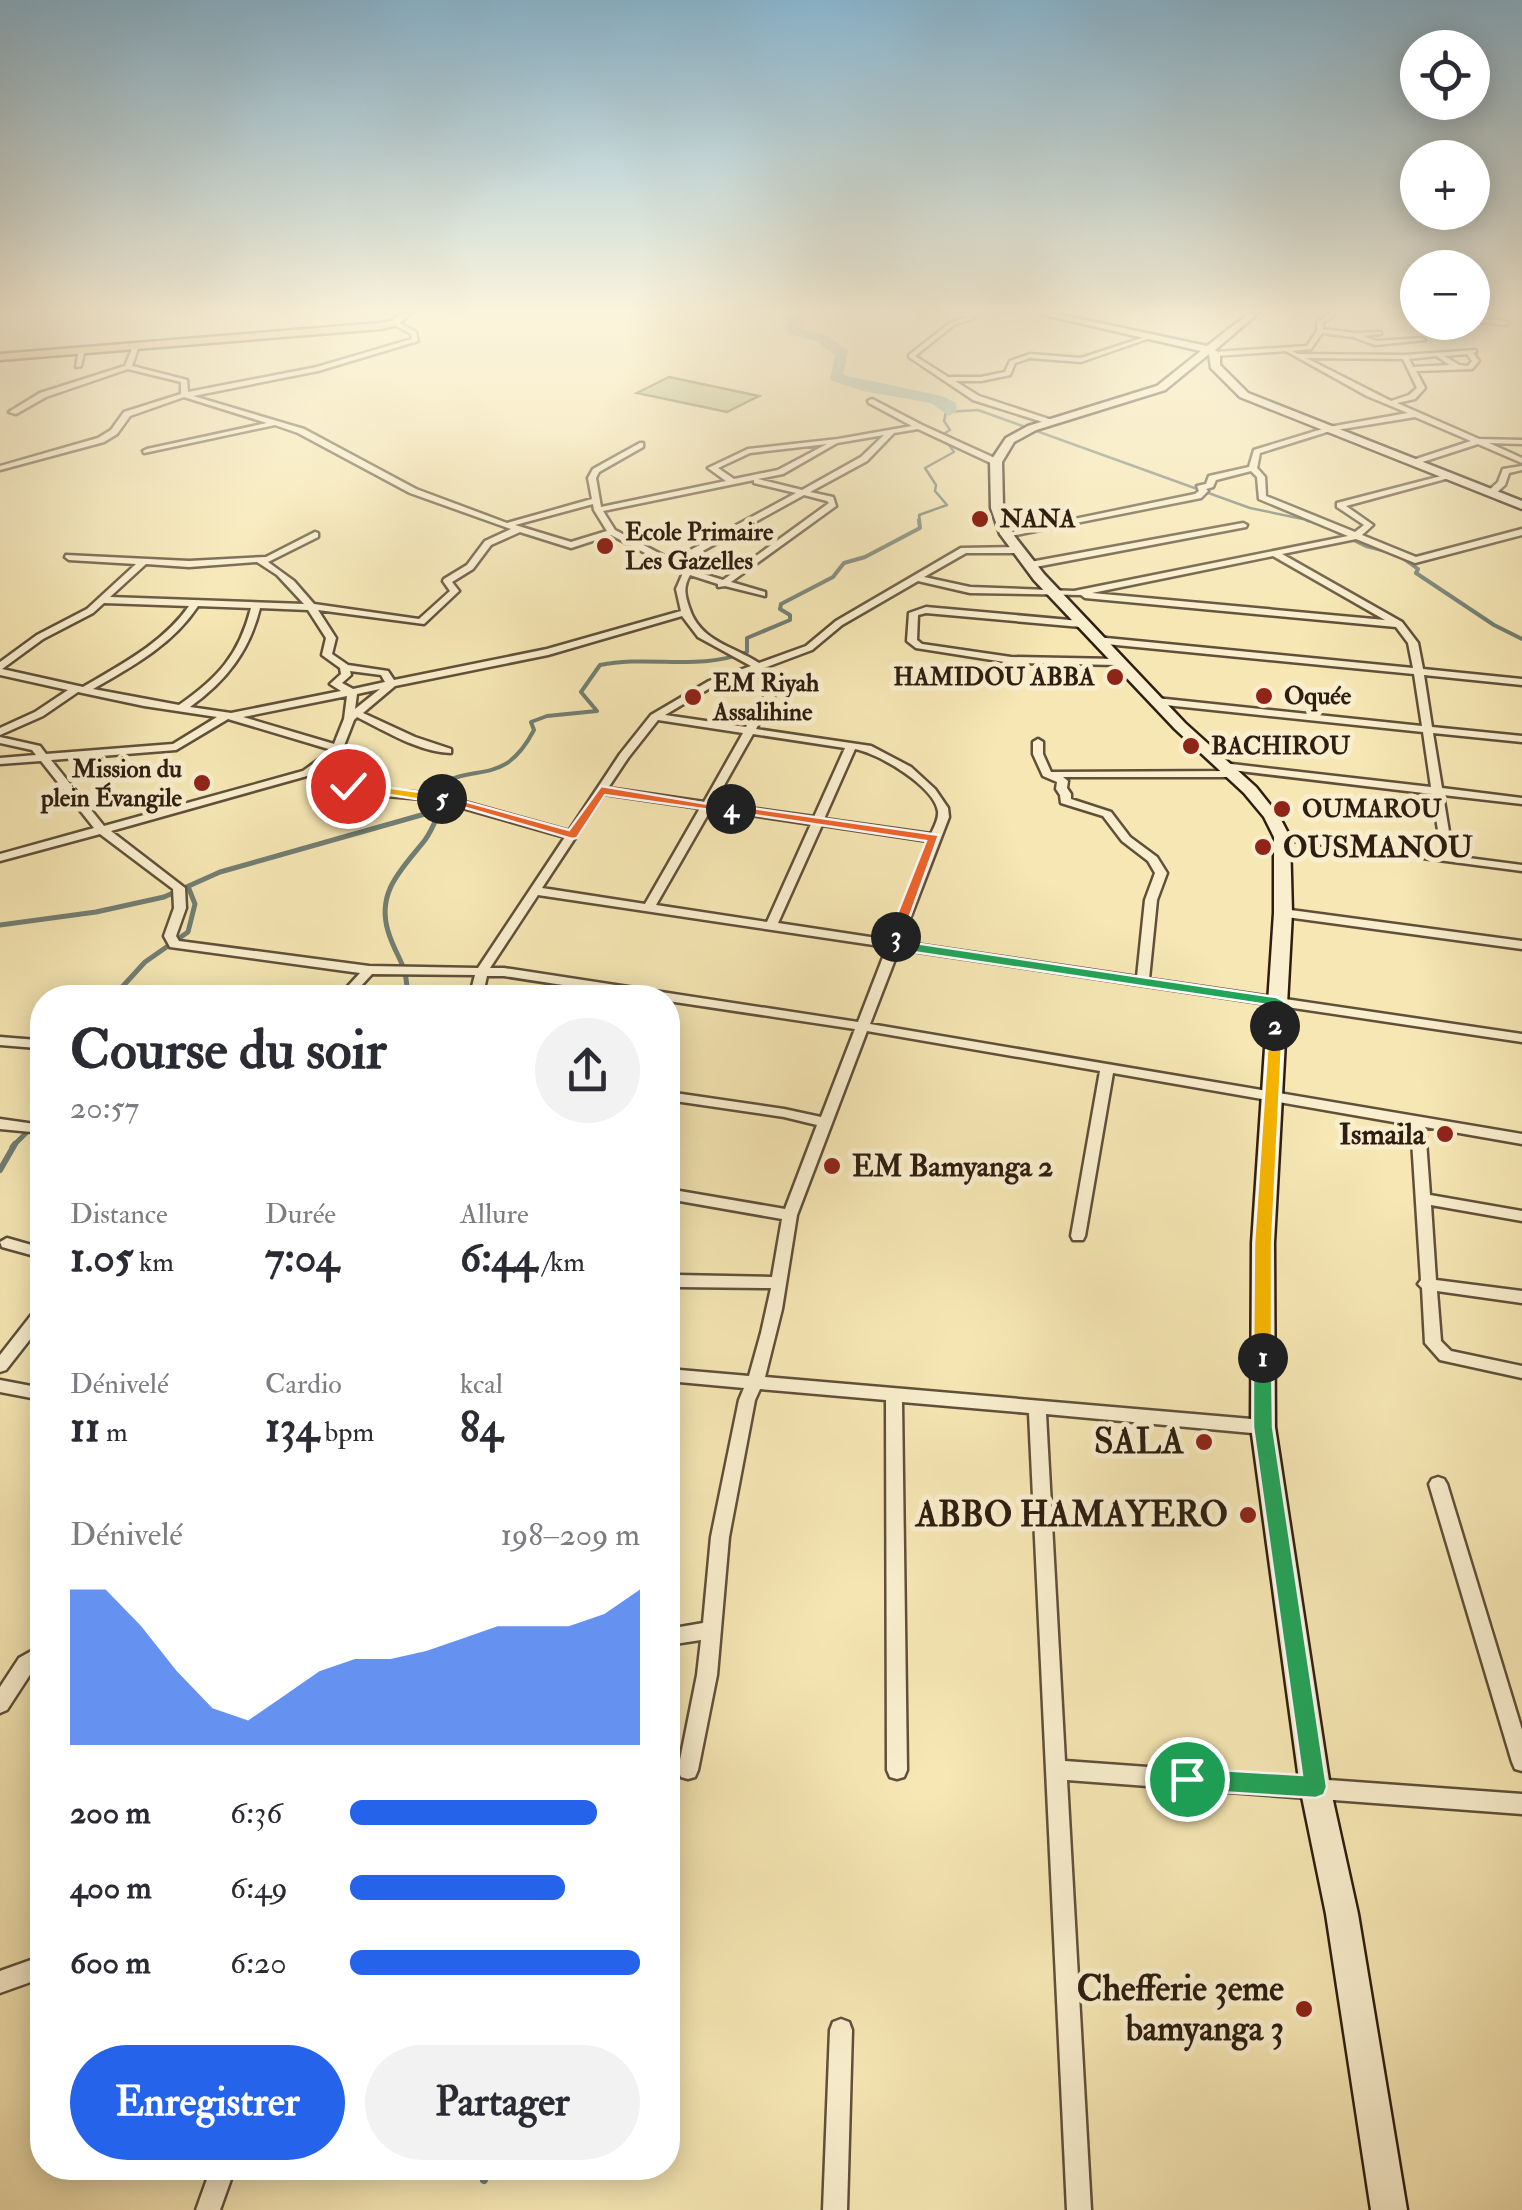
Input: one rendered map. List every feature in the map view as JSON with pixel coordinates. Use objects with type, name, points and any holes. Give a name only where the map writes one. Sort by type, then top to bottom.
[{"type":"street","points":[[0,468],[101,440],[114,432],[124,417]]},
{"type":"street","points":[[260,417],[332,445],[412,491],[506,525],[571,545],[612,532]]},
{"type":"street","points":[[902,417],[996,462]]},
{"type":"street","points":[[1033,417],[1048,422]]},
{"type":"street","points":[[1064,417],[1010,440],[996,462],[997,508],[1018,550],[1064,594],[1088,632],[1271,816],[1282,838],[1283,913],[1263,1244],[1263,1427],[1316,1787],[1342,1914],[1389,2210]]},
{"type":"street","points":[[1299,417],[1522,505]]},
{"type":"street","points":[[1252,468],[1257,452],[1329,429],[1399,417]]},
{"type":"street","points":[[1424,417],[1480,441],[1522,465]]},
{"type":"street","points":[[147,450],[164,450],[188,439],[236,434],[277,422]]},
{"type":"street","points":[[735,483],[713,467],[748,451],[891,434],[919,427]]},
{"type":"street","points":[[672,564],[864,460],[891,434]]},
{"type":"street","points":[[506,525],[597,505],[751,480],[798,466],[838,441]]},
{"type":"street","points":[[1413,463],[1480,441],[1522,442]]},
{"type":"street","points":[[640,445],[596,471],[592,478],[597,505],[612,532],[688,572],[721,585],[762,594]]},
{"type":"street","points":[[1491,493],[1502,484],[1506,471],[1522,465]]},
{"type":"street","points":[[1252,468],[1261,476],[1262,497],[1270,502],[1351,538],[1415,560],[1522,532]]},
{"type":"street","points":[[1018,550],[1198,496],[1204,492],[1200,488],[1210,484],[1212,478],[1252,468]]},
{"type":"street","points":[[1064,594],[1351,538],[1369,525],[1340,505],[1446,476]]},
{"type":"street","points":[[721,585],[833,504],[830,499],[751,480]]},
{"type":"street","points":[[478,985],[482,971],[601,790],[655,717],[744,660],[809,648],[839,622],[968,548],[1018,550],[1243,525]]},
{"type":"street","points":[[104,600],[313,607],[421,622],[455,591],[447,581],[470,567],[488,543],[519,529]]},
{"type":"street","points":[[69,556],[142,562],[257,560],[268,559],[316,534]]},
{"type":"street","points":[[1276,555],[1399,624],[1413,643],[1448,859]]},
{"type":"street","points":[[257,560],[282,574],[313,607],[331,638],[327,655],[345,667],[385,673],[390,685]]},
{"type":"street","points":[[0,670],[40,637],[104,600],[142,562]]},
{"type":"street","points":[[650,906],[770,693],[770,682],[744,660],[697,632],[684,613],[679,583],[688,572]]},
{"type":"street","points":[[918,578],[970,590],[1064,594],[1399,624]]},
{"type":"street","points":[[965,614],[970,590]]},
{"type":"street","points":[[0,736],[150,651],[187,619],[196,602]]},
{"type":"street","points":[[180,709],[214,686],[244,650],[256,604]]},
{"type":"street","points":[[1118,662],[981,657],[920,646],[912,641],[914,613],[926,610],[965,614],[1420,673],[1522,682]]},
{"type":"street","points":[[0,761],[176,747],[228,716],[592,642],[684,613]]},
{"type":"street","points":[[345,667],[346,674],[335,684],[352,692]]},
{"type":"street","points":[[0,670],[79,690],[228,716],[335,748]]},
{"type":"street","points":[[0,858],[306,774],[336,754],[335,748],[353,716],[390,685]]},
{"type":"street","points":[[352,692],[353,716]]},
{"type":"street","points":[[1156,701],[1522,739]]},
{"type":"street","points":[[353,716],[448,751]]},
{"type":"street","points":[[655,717],[852,745],[883,753],[930,791],[943,808],[944,817],[860,1026],[790,1216],[779,1282],[755,1383],[747,1400],[720,1536],[707,1674],[688,1770]]},
{"type":"street","points":[[0,736],[36,748],[100,828],[180,891],[172,942],[368,970],[482,971],[578,985]]},
{"type":"street","points":[[1038,742],[1038,754],[1047,774],[1063,781],[1065,801],[1106,814],[1126,839],[1153,859],[1161,873],[1152,900],[1143,980]]},
{"type":"street","points":[[772,925],[852,745]]},
{"type":"street","points":[[1047,774],[1228,770],[1522,801]]},
{"type":"street","points":[[306,774],[374,792],[441,798],[572,836]]},
{"type":"street","points":[[601,790],[934,838]]},
{"type":"street","points":[[1282,838],[1522,868]]},
{"type":"street","points":[[537,891],[1522,1038]]},
{"type":"street","points":[[1283,913],[1522,945]]},
{"type":"street","points":[[354,985],[368,970]]},
{"type":"street","points":[[680,1000],[860,1026],[1522,1140]]},
{"type":"street","points":[[0,1041],[30,1043]]},
{"type":"street","points":[[1078,1236],[1107,1068]]},
{"type":"street","points":[[680,1098],[784,1112],[826,1123]]},
{"type":"street","points":[[1418,1123],[1433,1343],[1446,1356],[1522,1372]]},
{"type":"street","points":[[680,1196],[790,1216]]},
{"type":"street","points":[[1426,1199],[1522,1216]]},
{"type":"street","points":[[6,1244],[30,1251]]},
{"type":"street","points":[[680,1280],[779,1282]]},
{"type":"street","points":[[1426,1284],[1522,1297]]},
{"type":"street","points":[[0,1366],[30,1328]]},
{"type":"street","points":[[680,1376],[1263,1427]]},
{"type":"street","points":[[0,1386],[30,1392]]},
{"type":"street","points":[[894,1396],[897,1770]]},
{"type":"street","points":[[1037,1407],[1079,2210]]},
{"type":"street","points":[[1438,1484],[1522,1762]]},
{"type":"street","points":[[680,1635],[709,1630]]},
{"type":"street","points":[[0,1704],[30,1661]]},
{"type":"street","points":[[1058,1770],[1522,1804]]},
{"type":"street","points":[[0,1982],[30,1971]]},
{"type":"street","points":[[835,2210],[841,2030]]},
{"type":"street","points":[[208,2210],[219,2180]]},
{"type":"waterway","points":[[920,522],[919,515],[947,505],[935,491],[936,485],[925,468],[954,452],[942,435],[950,430],[945,417]]},
{"type":"waterway","points":[[998,417],[1250,508],[1317,522],[1307,520]]},
{"type":"waterway","points":[[439,793],[436,786],[451,779],[489,770],[512,759],[534,730],[531,722],[547,716],[597,711],[581,692],[600,665],[711,661],[747,652],[747,638],[790,620],[790,615],[780,609],[781,604],[833,577],[844,563],[865,557],[920,528],[919,520]]},
{"type":"waterway","points":[[1327,527],[1366,546],[1390,552]]},
{"type":"waterway","points":[[1400,556],[1418,569],[1416,573],[1522,639]]},
{"type":"waterway","points":[[407,985],[388,931],[386,904],[394,881],[435,822],[443,804],[438,791]]},
{"type":"waterway","points":[[0,925],[96,912],[164,897],[220,872],[439,810]]},
{"type":"waterway","points":[[124,985],[145,962],[188,932],[195,904],[189,889]]},
{"type":"waterway","points":[[15,1144],[30,1129]]},
{"type":"waterway","points":[[0,1170],[15,1144]]},
{"type":"waterway","points":[[12,1147],[15,1144]]},
{"type":"place","name":"NANA","points":[[980,519]]},
{"type":"place","name":"Ecole Primaire Les Gazelles","points":[[605,546]]},
{"type":"place","name":"HAMIDOU ABBA","points":[[1115,677]]},
{"type":"place","name":"Oquée","points":[[1264,696]]},
{"type":"place","name":"EM Riyah Assalihine","points":[[693,697]]},
{"type":"place","name":"BACHIROU","points":[[1191,746]]},
{"type":"place","name":"Mission du plein Évangile","points":[[202,783]]},
{"type":"place","name":"OUMAROU","points":[[1282,809]]},
{"type":"place","name":"OUSMANOU","points":[[1263,847]]},
{"type":"place","name":"Ismaila","points":[[1445,1134]]},
{"type":"place","name":"EM Bamyanga 2","points":[[832,1166]]},
{"type":"place","name":"SALA","points":[[1204,1442]]},
{"type":"place","name":"ABBO HAMAYERO","points":[[1248,1515]]},
{"type":"place","name":"Chefferie 3eme bamyanga 3","points":[[1304,2009]]},
{"type":"route","points":[[348,786],[436,797],[572,836],[601,790],[934,838],[893,944],[1276,1001],[1263,1244],[1263,1427],[1316,1787],[1187,1779]]}]
